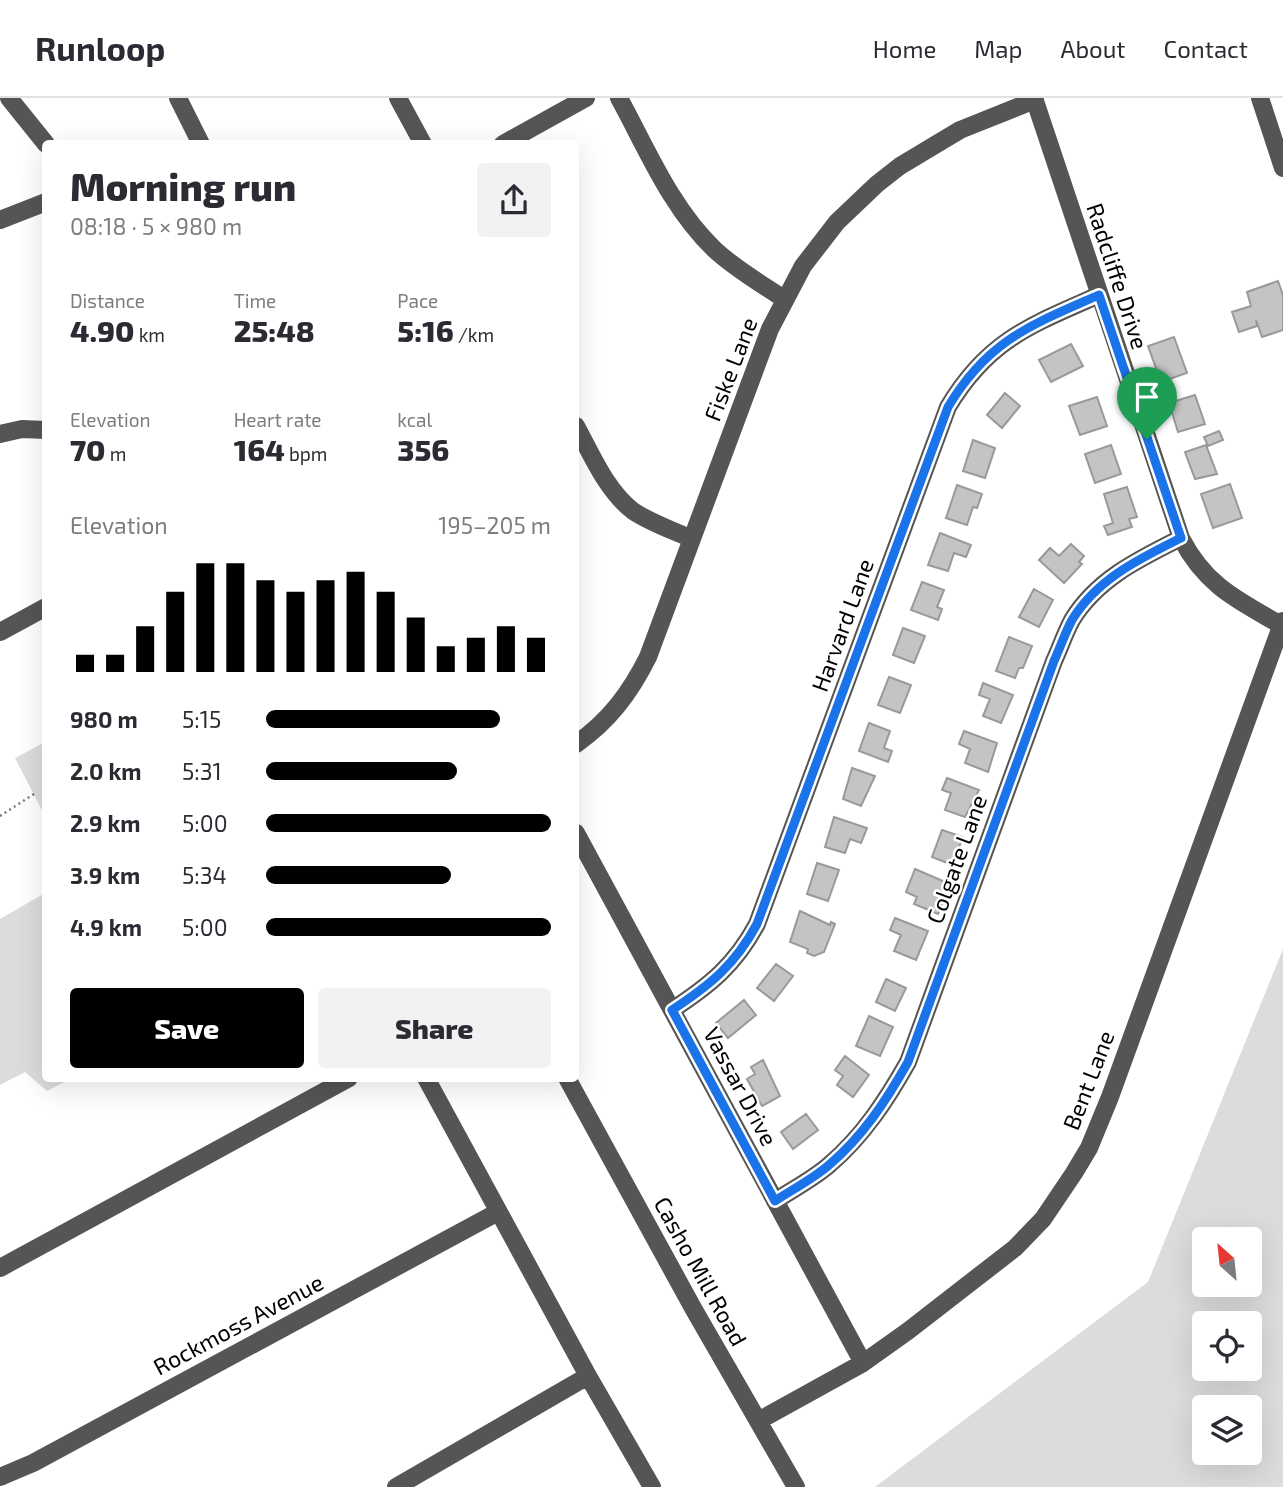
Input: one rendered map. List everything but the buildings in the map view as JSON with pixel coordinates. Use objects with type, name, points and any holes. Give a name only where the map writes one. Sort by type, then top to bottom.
[{"type":"street","points":[[9,98],[43,140]]},
{"type":"street","points":[[177,98],[199,140]]},
{"type":"street","points":[[398,98],[421,140]]},
{"type":"street","points":[[510,140],[586,98]]},
{"type":"street","points":[[619,98],[676,202],[700,235],[732,263],[784,299]]},
{"type":"street","points":[[1260,98],[1283,168]]},
{"type":"street","name":"Fiske Lane","points":[[579,742],[611,715],[636,680],[648,657],[770,329],[784,299],[820,244],[837,222],[877,184],[920,152],[960,130],[1035,99]]},
{"type":"street","name":"Radcliffe Drive","points":[[1035,99],[1181,538],[1191,557],[1216,586],[1282,623]]},
{"type":"street","points":[[0,220],[42,204]]},
{"type":"street","name":"Harvard Lane","points":[[672,1010],[718,978],[744,947],[757,924],[948,407],[972,372],[1005,341],[1027,326],[1099,295]]},
{"type":"street","points":[[0,434],[22,429],[42,430]]},
{"type":"street","points":[[579,431],[610,487],[621,500],[646,519],[692,539]]},
{"type":"street","name":"Colgate Lane","points":[[775,1201],[828,1166],[862,1133],[884,1105],[908,1062],[1054,661],[1072,620],[1101,584],[1134,562],[1181,538]]},
{"type":"street","points":[[0,632],[42,609]]},
{"type":"street","name":"Bent Lane","points":[[758,1421],[863,1363],[1015,1248],[1043,1219],[1074,1174],[1110,1097],[1282,623]]},
{"type":"street","name":"Vassar Drive","points":[[579,838],[863,1363]]},
{"type":"street","points":[[0,1268],[342,1082]]},
{"type":"street","points":[[428,1082],[588,1376],[652,1487]]},
{"type":"street","name":"Casho Mill Road","points":[[569,1082],[796,1487]]},
{"type":"street","name":"Rockmoss Avenue","points":[[0,1477],[33,1463],[498,1212]]},
{"type":"street","points":[[396,1487],[588,1376]]},
{"type":"path","points":[[0,816],[34,794]]},
{"type":"shaded area","points":[[42,744],[42,810],[15,758]]},
{"type":"shaded area","points":[[42,895],[42,1082],[64,1082],[47,1091],[25,1072],[0,1085],[0,919]]},
{"type":"shaded area","points":[[1283,949],[1283,1487],[875,1487],[1148,1282]]},
{"type":"route","points":[[1099,295],[1147,439],[1181,538],[1134,562],[1101,584],[1072,620],[1054,661],[908,1062],[884,1105],[862,1133],[828,1166],[775,1201],[672,1010],[718,978],[747,943],[757,924],[948,407],[972,372],[1005,341],[1027,326],[1099,295]]}]
